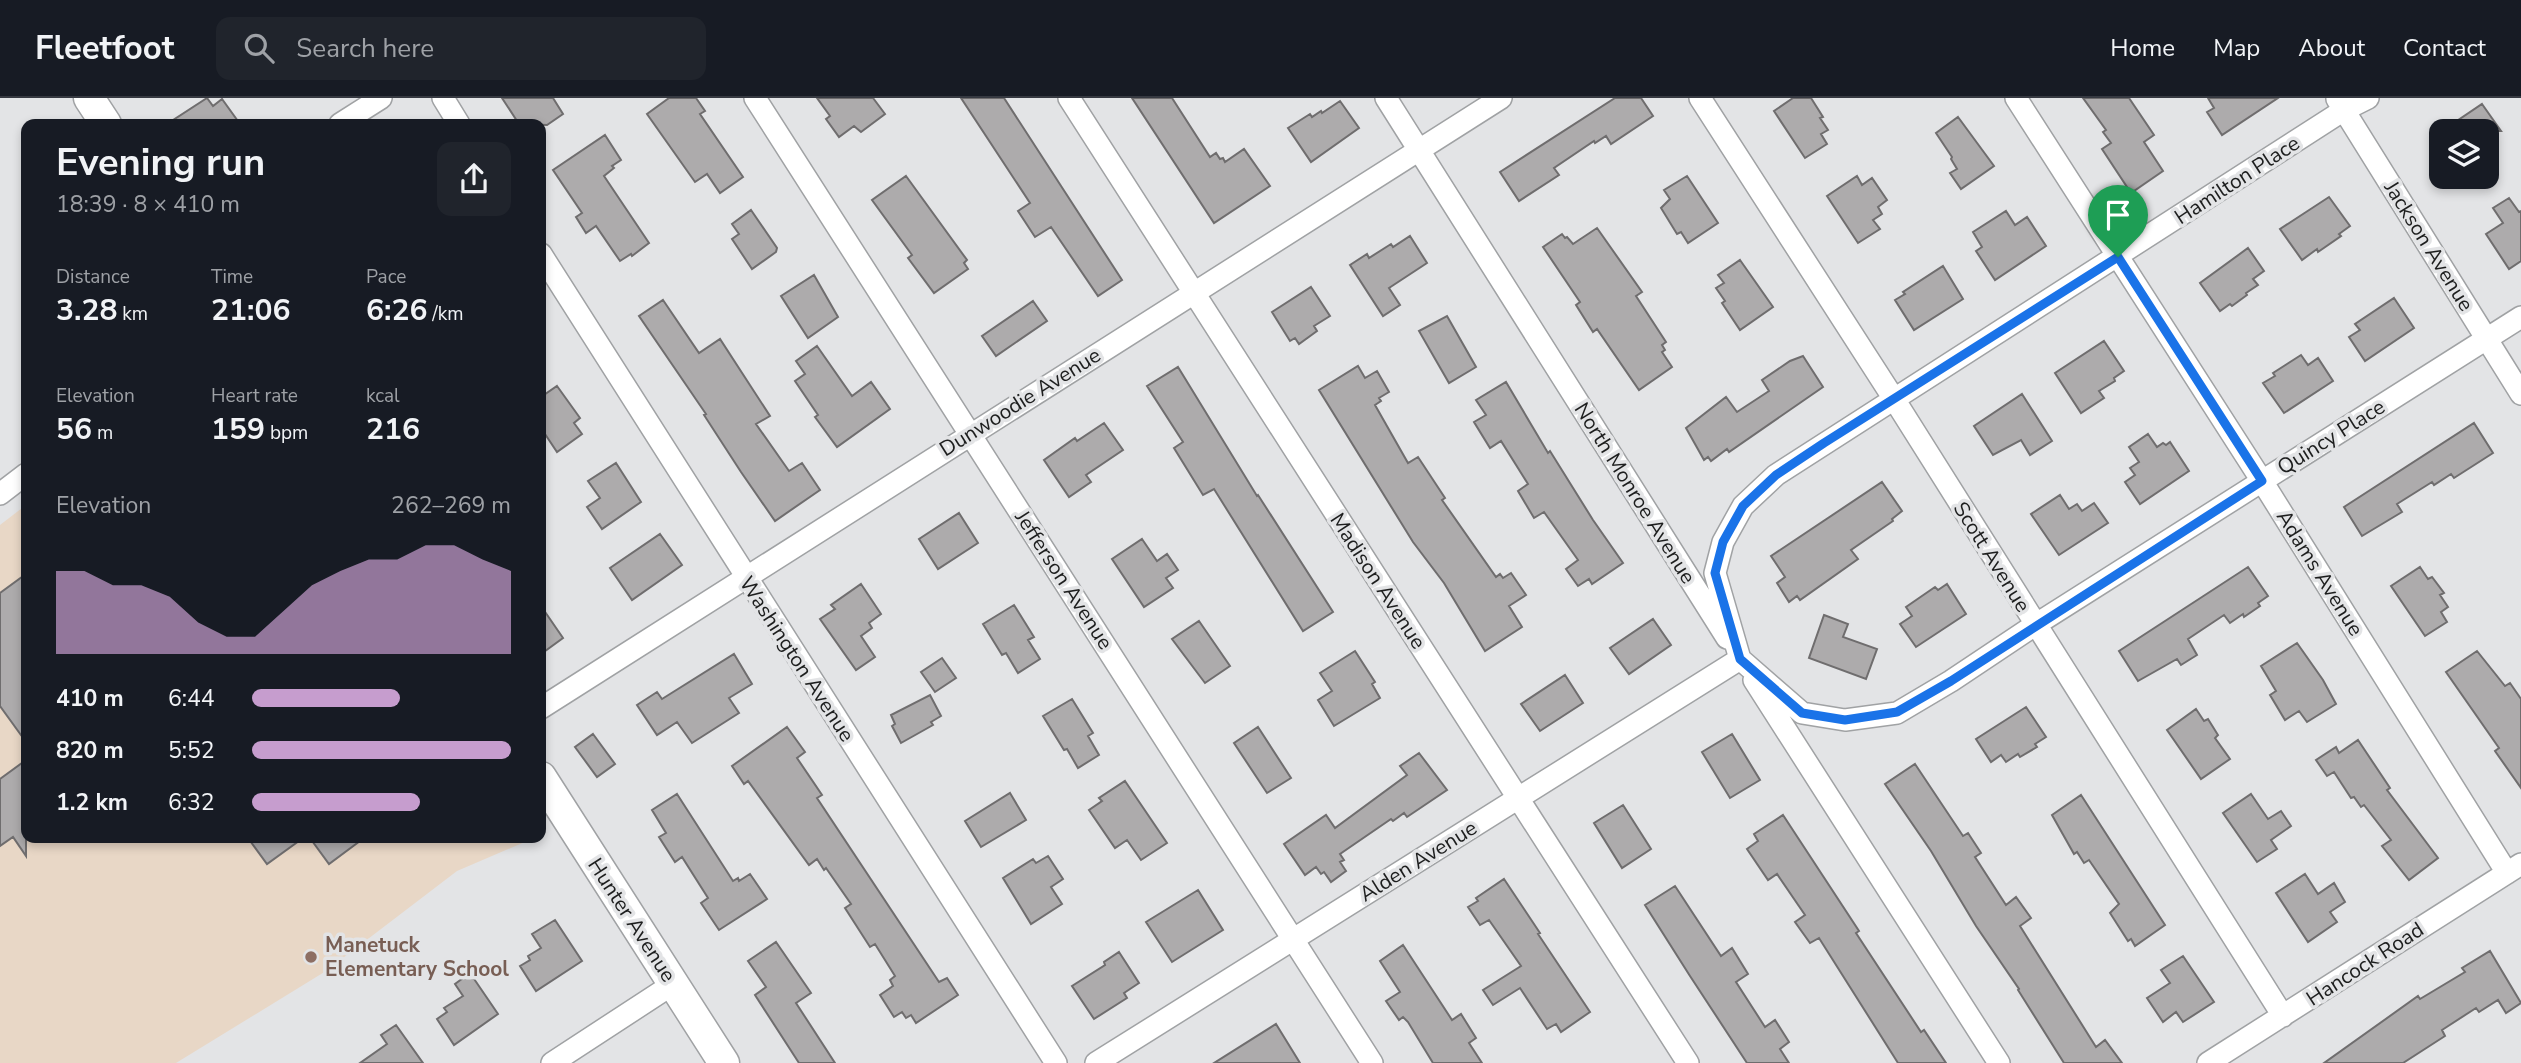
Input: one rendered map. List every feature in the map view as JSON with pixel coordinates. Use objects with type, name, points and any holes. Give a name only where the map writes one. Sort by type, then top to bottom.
[{"type":"street","points":[[89,98],[103,119]]},
{"type":"street","points":[[348,119],[381,98]]},
{"type":"street","points":[[443,98],[456,119]]},
{"type":"street","name":"Jefferson Avenue","points":[[755,98],[1371,1063]]},
{"type":"street","name":"Madison Avenue","points":[[1069,98],[1688,1063]]},
{"type":"street","name":"North Monroe Avenue","points":[[1386,98],[1999,1063]]},
{"type":"street","name":"Dunwoodie Avenue","points":[[546,705],[970,433],[1502,98]]},
{"type":"street","name":"Scott Avenue","points":[[1700,98],[1894,398],[2283,1016]]},
{"type":"street","name":"Adams Avenue","points":[[2016,98],[2514,868]]},
{"type":"street","name":"Hamilton Place","points":[[1740,659],[1715,573],[1723,542],[1743,506],[1776,475],[2118,257],[2340,104],[2368,98]]},
{"type":"street","name":"Jackson Avenue","points":[[2340,104],[2521,394]]},
{"type":"street","name":"Washington Avenue","points":[[546,262],[1056,1063]]},
{"type":"street","name":"Quincy Place","points":[[1740,659],[1802,713],[1845,720],[1897,712],[1951,681],[2521,317]]},
{"type":"street","name":"Alden Avenue","points":[[1096,1063],[1740,659]]},
{"type":"street","name":"Hunter Avenue","points":[[546,785],[724,1063]]},
{"type":"street","name":"Hancock Road","points":[[2208,1063],[2514,868]]},
{"type":"street","points":[[552,1063],[673,984]]},
{"type":"shaded area","points":[[21,509],[21,843],[522,843],[457,871],[326,971],[176,1063],[0,1063],[0,525]]},
{"type":"building","points":[[207,98],[213,106],[222,99],[236,119],[175,119]]},
{"type":"building","points":[[502,98],[553,98],[563,114],[547,125],[546,119],[516,119]]},
{"type":"building","points":[[669,98],[696,98],[705,111],[700,114],[743,177],[720,193],[707,174],[695,182],[647,114]]},
{"type":"building","points":[[817,98],[873,98],[885,114],[861,132],[854,126],[839,137],[826,119],[830,116]]},
{"type":"building","points":[[961,98],[1004,98],[1122,280],[1098,296],[1051,227],[1035,237],[1018,211],[1030,203]]},
{"type":"building","points":[[1132,98],[1172,98],[1210,157],[1216,153],[1225,162],[1244,149],[1270,186],[1214,223]]},
{"type":"building","points":[[1615,98],[1641,98],[1653,116],[1611,144],[1606,136],[1595,143],[1594,141],[1554,168],[1559,175],[1519,201],[1500,172]]},
{"type":"building","points":[[1793,98],[1811,98],[1828,130],[1821,134],[1827,144],[1805,158],[1774,111]]},
{"type":"building","points":[[2083,98],[2129,98],[2154,135],[2144,142],[2163,171],[2131,193],[2102,149],[2111,143],[2103,132],[2106,130]]},
{"type":"building","points":[[2208,98],[2278,98],[2222,135],[2207,112],[2214,108]]},
{"type":"building","points":[[1340,101],[1359,128],[1311,162],[1288,128],[1310,114],[1312,117],[1321,111],[1322,113]]},
{"type":"building","points":[[2482,104],[2493,119],[2460,119]]},
{"type":"building","points":[[1958,117],[1994,166],[1961,189],[1950,173],[1957,169],[1952,157],[1936,133]]},
{"type":"building","points":[[605,135],[621,160],[604,176],[649,243],[620,261],[596,226],[586,233],[576,217],[582,213],[553,170]]},
{"type":"building","points":[[906,176],[967,260],[964,263],[968,269],[934,293],[908,258],[912,255],[872,200]]},
{"type":"building","points":[[1687,176],[1718,223],[1688,243],[1681,232],[1677,234],[1661,208],[1670,199],[1664,190]]},
{"type":"building","points":[[1857,176],[1862,185],[1872,178],[1887,200],[1878,207],[1882,214],[1873,220],[1880,229],[1858,243],[1827,196]]},
{"type":"building","points":[[2329,197],[2350,226],[2339,234],[2341,236],[2302,260],[2280,229]]},
{"type":"building","points":[[2509,198],[2519,212],[2521,211],[2521,261],[2509,269],[2486,234],[2503,223],[2493,208]]},
{"type":"building","points":[[751,210],[777,248],[776,252],[752,269],[732,239],[739,234],[732,224]]},
{"type":"building","points":[[2006,211],[2015,225],[2027,217],[2046,246],[1995,280],[1976,251],[1982,247],[1973,232]]},
{"type":"building","points":[[1597,228],[1642,292],[1636,296],[1666,342],[1662,345],[1665,350],[1662,352],[1672,367],[1639,390],[1597,329],[1593,332],[1576,305],[1580,302],[1543,247],[1562,234],[1573,244]]},
{"type":"building","points":[[1410,236],[1427,263],[1389,288],[1400,305],[1383,316],[1350,265],[1367,254],[1369,258],[1391,244],[1393,247]]},
{"type":"building","points":[[2248,248],[2264,271],[2253,279],[2258,285],[2232,306],[2230,304],[2220,311],[2200,283]]},
{"type":"building","points":[[1740,260],[1773,307],[1740,330],[1722,303],[1725,301],[1716,288],[1724,283],[1718,275]]},
{"type":"building","points":[[1943,266],[1963,299],[1914,330],[1895,300]]},
{"type":"building","points":[[814,275],[838,317],[808,338],[781,296]]},
{"type":"building","points":[[1311,287],[1330,316],[1314,326],[1317,331],[1299,344],[1295,338],[1290,341],[1272,312]]},
{"type":"building","points":[[2394,298],[2414,328],[2365,361],[2349,337],[2360,330],[2355,324]]},
{"type":"building","points":[[663,300],[699,353],[720,339],[770,416],[756,424],[789,471],[802,463],[820,490],[775,521],[639,316]]},
{"type":"building","points":[[1033,301],[1047,321],[996,356],[982,336]]},
{"type":"building","points":[[1447,316],[1476,367],[1449,383],[1419,331]]},
{"type":"building","points":[[2104,341],[2124,371],[2114,378],[2115,381],[2099,391],[2104,398],[2081,413],[2055,373]]},
{"type":"building","points":[[817,346],[852,396],[871,382],[890,409],[837,447],[815,417],[818,415],[795,381],[805,374],[796,361]]},
{"type":"building","points":[[2301,355],[2308,365],[2318,358],[2333,381],[2284,413],[2263,383],[2275,376],[2273,373]]},
{"type":"building","points":[[1803,356],[1823,387],[1729,452],[1727,449],[1711,461],[1708,457],[1704,460],[1686,428],[1726,397],[1737,412],[1769,391],[1762,380],[1790,361]]},
{"type":"building","points":[[1358,366],[1365,378],[1377,371],[1389,392],[1379,398],[1381,401],[1375,405],[1408,463],[1418,457],[1445,498],[1442,500],[1496,577],[1500,574],[1503,578],[1511,573],[1526,595],[1509,606],[1522,627],[1485,651],[1444,583],[1413,542],[1319,390]]},
{"type":"building","points":[[1178,367],[1257,496],[1333,612],[1303,631],[1214,489],[1203,495],[1174,448],[1183,442],[1147,386]]},
{"type":"building","points":[[1506,382],[1548,453],[1550,451],[1623,563],[1592,584],[1589,579],[1578,586],[1566,569],[1578,560],[1544,512],[1534,518],[1518,491],[1528,484],[1501,441],[1490,448],[1474,422],[1486,415],[1476,400]]},
{"type":"building","points":[[557,386],[580,418],[574,423],[582,434],[557,452],[546,436],[546,394]]},
{"type":"building","points":[[2022,394],[2052,441],[2030,455],[2021,440],[1993,455],[1974,426]]},
{"type":"building","points":[[1104,423],[1123,450],[1086,475],[1091,482],[1069,497],[1044,460],[1075,438],[1077,441]]},
{"type":"building","points":[[2474,423],[2493,453],[2454,478],[2451,474],[2434,485],[2432,482],[2397,504],[2402,512],[2362,536],[2344,507]]},
{"type":"building","points":[[2148,434],[2157,447],[2170,442],[2189,471],[2140,504],[2125,482],[2135,475],[2130,468],[2139,462],[2129,447]]},
{"type":"building","points":[[616,463],[641,502],[602,529],[587,507],[600,498],[588,481]]},
{"type":"building","points":[[1882,482],[1902,511],[1893,521],[1851,550],[1858,559],[1800,600],[1797,596],[1789,602],[1777,583],[1785,577],[1771,556]]},
{"type":"building","points":[[2060,495],[2069,509],[2077,504],[2082,511],[2094,503],[2108,523],[2059,555],[2031,514]]},
{"type":"building","points":[[959,513],[978,543],[938,569],[919,539]]},
{"type":"building","points":[[660,534],[682,565],[632,600],[610,568]]},
{"type":"building","points":[[1142,539],[1157,561],[1167,554],[1178,570],[1166,578],[1173,588],[1144,607],[1112,559]]},
{"type":"building","points":[[2248,567],[2268,596],[2258,603],[2260,606],[2230,623],[2224,615],[2188,639],[2197,655],[2181,665],[2177,659],[2138,681],[2119,651]]},
{"type":"building","points":[[2420,567],[2428,579],[2432,577],[2444,593],[2440,595],[2448,607],[2441,612],[2447,622],[2425,636],[2391,586]]},
{"type":"building","points":[[21,578],[21,735],[0,706],[0,593]]},
{"type":"building","points":[[861,584],[881,614],[869,623],[872,628],[861,636],[875,657],[856,670],[820,619],[835,609],[831,605]]},
{"type":"building","points":[[1947,584],[1966,614],[1916,647],[1900,624],[1912,616],[1906,607],[1935,587],[1938,590]]},
{"type":"building","points":[[1014,605],[1034,637],[1028,640],[1040,659],[1018,673],[1006,653],[1002,655],[983,624]]},
{"type":"building","points":[[546,613],[563,638],[546,650]]},
{"type":"building","points":[[1824,615],[1848,624],[1843,637],[1877,649],[1866,679],[1809,658]]},
{"type":"building","points":[[1653,619],[1671,645],[1629,674],[1610,648]]},
{"type":"building","points":[[1199,621],[1230,666],[1205,683],[1172,639]]},
{"type":"building","points":[[2297,643],[2336,704],[2307,722],[2299,711],[2285,720],[2270,695],[2276,691],[2261,666]]},
{"type":"building","points":[[1355,651],[1375,682],[1372,684],[1380,698],[1334,726],[1318,700],[1332,691],[1320,673]]},
{"type":"building","points":[[2477,651],[2505,686],[2510,683],[2521,699],[2521,788],[2495,751],[2499,748],[2446,672]]},
{"type":"building","points":[[734,654],[752,684],[729,698],[739,713],[692,743],[677,722],[657,735],[637,705],[657,692],[662,699]]},
{"type":"building","points":[[942,658],[956,678],[935,692],[921,672]]},
{"type":"building","points":[[1565,675],[1583,703],[1540,731],[1521,704]]},
{"type":"building","points":[[930,695],[941,716],[931,722],[933,725],[901,743],[892,726],[895,724],[891,715]]},
{"type":"building","points":[[1072,699],[1093,733],[1088,736],[1099,755],[1078,768],[1043,716]]},
{"type":"building","points":[[2026,707],[2046,737],[2035,744],[2037,747],[2020,757],[2018,754],[2006,762],[2001,755],[1991,762],[1976,739]]},
{"type":"building","points":[[2196,709],[2204,721],[2208,719],[2218,735],[2215,738],[2230,759],[2201,779],[2167,730]]},
{"type":"building","points":[[787,727],[805,752],[797,758],[822,795],[817,798],[939,982],[947,978],[958,995],[916,1023],[911,1015],[906,1018],[902,1012],[894,1017],[880,995],[893,986],[890,980],[895,976],[875,944],[870,947],[845,908],[851,904],[826,868],[824,870],[817,859],[809,865],[748,781],[744,784],[732,766]]},
{"type":"building","points":[[1258,727],[1291,778],[1267,793],[1234,743]]},
{"type":"building","points":[[593,734],[615,764],[597,777],[575,747]]},
{"type":"building","points":[[1732,734],[1760,780],[1730,798],[1702,752]]},
{"type":"building","points":[[2358,740],[2390,788],[2387,790],[2438,858],[2409,880],[2382,846],[2391,840],[2364,805],[2361,807],[2354,797],[2351,798],[2334,772],[2327,776],[2316,760],[2336,747],[2339,753]]},
{"type":"building","points":[[1419,753],[1447,790],[1407,817],[1404,813],[1393,821],[1391,819],[1340,854],[1344,860],[1340,862],[1346,871],[1331,882],[1324,872],[1321,874],[1316,867],[1305,875],[1284,844],[1326,815],[1335,828],[1407,775],[1400,766]]},
{"type":"building","points":[[21,764],[21,843],[26,843],[26,856],[13,837],[0,846],[0,779]]},
{"type":"building","points":[[1915,764],[1963,836],[1968,833],[1981,853],[1975,857],[2006,905],[2016,897],[2031,918],[2020,926],[2096,1047],[2105,1040],[2122,1063],[2064,1063],[1931,851],[1885,784]]},
{"type":"building","points":[[1125,781],[1167,843],[1141,860],[1127,840],[1115,848],[1089,810],[1102,801],[1099,798]]},
{"type":"building","points":[[1010,793],[1026,820],[981,847],[965,821]]},
{"type":"building","points":[[677,794],[733,881],[738,878],[739,881],[750,874],[767,899],[719,930],[701,903],[708,898],[682,857],[675,862],[659,837],[666,833],[652,810]]},
{"type":"building","points":[[2251,794],[2268,819],[2281,811],[2291,826],[2271,840],[2277,849],[2257,862],[2223,813]]},
{"type":"building","points":[[2081,795],[2165,925],[2135,946],[2131,939],[2128,941],[2110,913],[2119,904],[2089,860],[2084,863],[2077,852],[2074,854],[2052,815]]},
{"type":"building","points":[[1623,805],[1651,849],[1622,868],[1594,823]]},
{"type":"building","points":[[1783,815],[1921,1032],[1924,1030],[1946,1063],[1898,1063],[1819,938],[1810,943],[1795,922],[1805,915],[1777,874],[1768,880],[1747,849],[1758,841],[1754,834]]},
{"type":"building","points":[[252,843],[296,843],[267,864]]},
{"type":"building","points":[[314,843],[357,843],[329,864]]},
{"type":"building","points":[[1048,856],[1063,879],[1051,887],[1062,904],[1031,924],[1003,878],[1033,859],[1036,863]]},
{"type":"building","points":[[2305,874],[2318,894],[2334,883],[2345,902],[2330,912],[2337,922],[2308,942],[2276,893]]},
{"type":"building","points":[[1504,879],[1590,1012],[1561,1032],[1556,1024],[1547,1029],[1520,988],[1493,1005],[1483,990],[1521,966],[1489,920],[1480,925],[1468,907],[1478,901],[1476,898]]},
{"type":"building","points":[[1675,886],[1721,956],[1732,948],[1748,974],[1736,982],[1765,1027],[1775,1020],[1789,1042],[1780,1049],[1789,1063],[1747,1063],[1690,976],[1645,905]]},
{"type":"building","points":[[1198,890],[1223,930],[1172,962],[1146,922]]},
{"type":"building","points":[[555,920],[582,961],[536,991],[520,966],[530,960],[528,956],[541,948],[532,934]]},
{"type":"building","points":[[776,942],[811,993],[796,1003],[835,1063],[799,1063],[755,995],[766,987],[748,961]]},
{"type":"building","points":[[1403,945],[1452,1020],[1461,1014],[1476,1038],[1469,1043],[1482,1063],[1433,1063],[1408,1022],[1403,1017],[1399,1020],[1386,1001],[1400,992],[1380,961]]},
{"type":"building","points":[[2490,951],[2521,1003],[2506,1013],[2498,1000],[2479,1012],[2476,1008],[2442,1030],[2445,1036],[2403,1063],[2324,1063],[2418,996],[2420,999],[2465,972],[2462,968]]},
{"type":"building","points":[[1119,952],[1139,983],[1124,993],[1127,998],[1094,1019],[1072,986],[1105,965],[1104,962]]},
{"type":"building","points":[[2183,956],[2214,1002],[2183,1022],[2176,1012],[2163,1022],[2147,998],[2170,983],[2161,970]]},
{"type":"building","points":[[470,973],[498,1014],[454,1045],[437,1019],[447,1012],[444,1008],[463,996],[455,984]]},
{"type":"building","points":[[1276,1024],[1300,1063],[1214,1063]]},
{"type":"building","points":[[396,1025],[423,1063],[360,1063],[387,1044],[381,1035]]},
{"type":"place","name":"Manetuck Elementary School","points":[[311,957]]},
{"type":"route","points":[[2118,257],[2262,481],[1951,681],[1897,712],[1845,720],[1802,713],[1740,659],[1715,573],[1723,542],[1743,506],[1776,475],[1824,443],[2118,257]]}]
